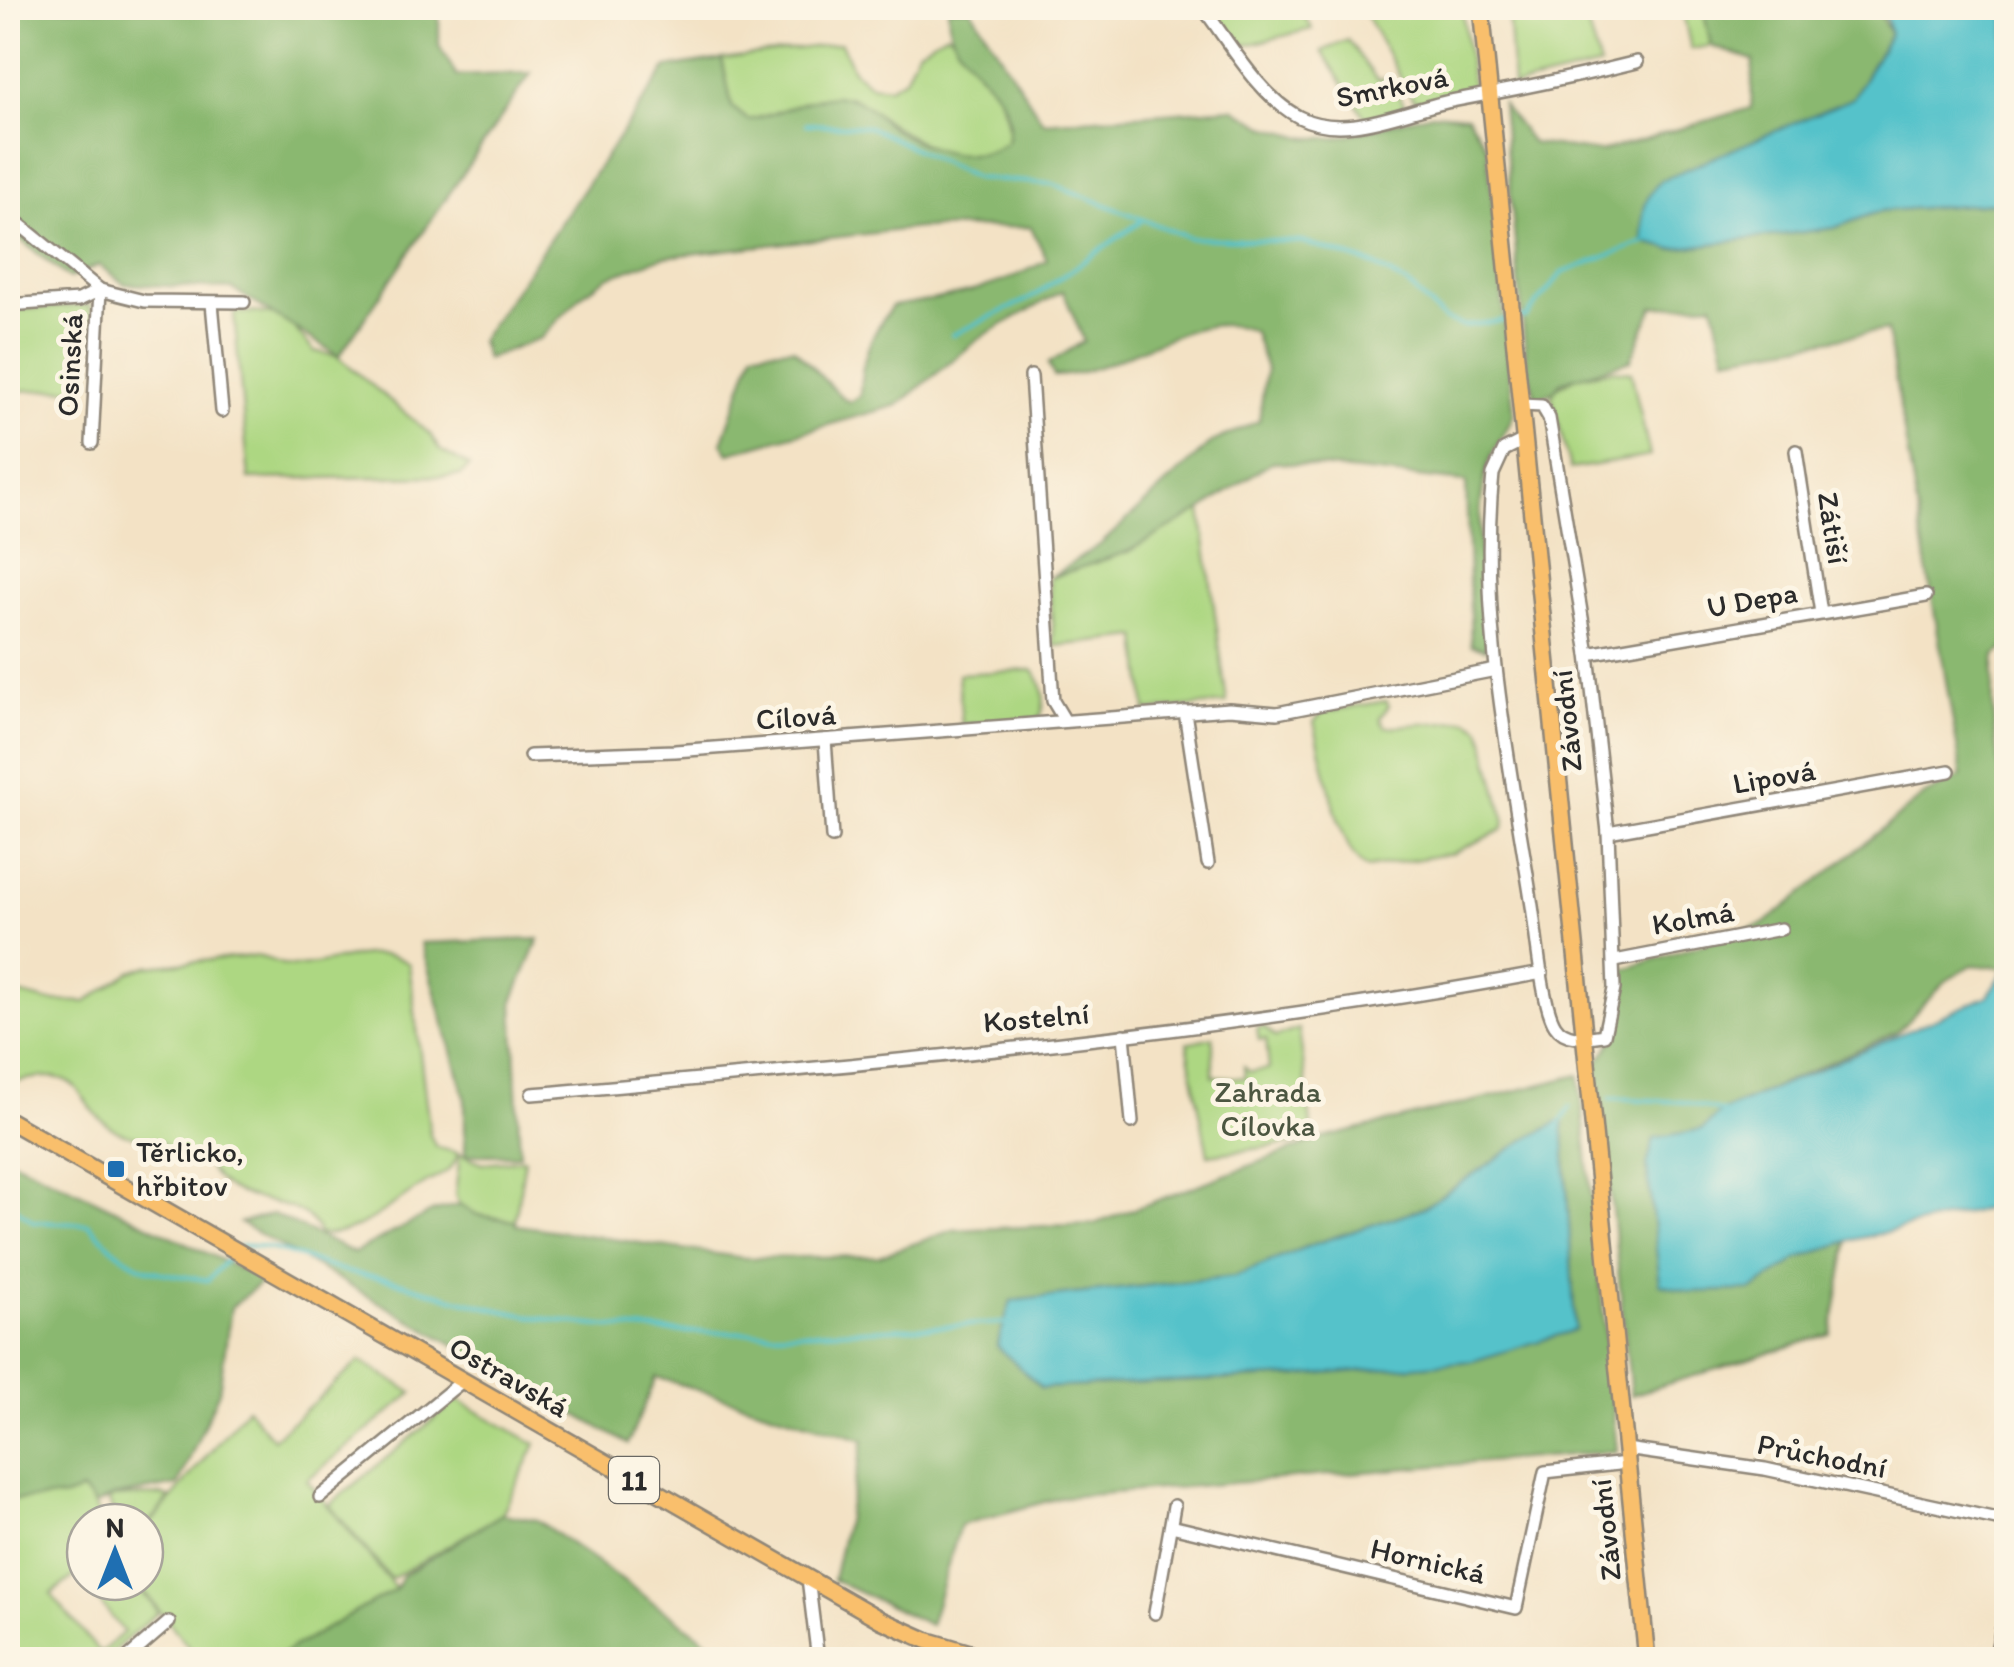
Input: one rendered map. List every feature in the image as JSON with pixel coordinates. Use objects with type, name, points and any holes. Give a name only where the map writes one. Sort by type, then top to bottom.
[{"type":"main road","name":"Závodní","points":[[1481,8],[1647,1660]]},
{"type":"main road","name":"Ostravská","points":[[8,1120],[808,1578],[926,1640],[994,1660]]},
{"type":"street","name":"Smrková","points":[[1204,8],[1262,83],[1301,119],[1322,125],[1363,124],[1637,62]]},
{"type":"street","points":[[8,214],[100,290],[144,301],[244,302]]},
{"type":"street","points":[[8,305],[78,300],[100,290]]},
{"type":"street","name":"Osinská","points":[[92,443],[100,290]]},
{"type":"street","points":[[212,303],[222,411]]},
{"type":"street","points":[[1031,376],[1053,700],[1065,721]]},
{"type":"street","name":"Závodní","points":[[1521,405],[1542,406],[1548,418],[1588,654],[1608,832],[1615,961],[1604,1035],[1584,1038],[1570,1037],[1555,1025],[1542,973],[1496,670],[1493,474],[1504,450],[1524,440]]},
{"type":"street","name":"Zátiší","points":[[1796,451],[1820,613]]},
{"type":"street","name":"U Depa","points":[[1588,654],[1926,596]]},
{"type":"street","name":"Cílová","points":[[530,756],[825,740],[1185,712],[1278,713],[1496,670]]},
{"type":"street","points":[[1185,712],[1208,863]]},
{"type":"street","points":[[825,740],[832,837]]},
{"type":"street","name":"Lipová","points":[[1608,832],[1948,771]]},
{"type":"street","name":"Kolmá","points":[[1615,961],[1781,928]]},
{"type":"street","name":"Kostelní","points":[[532,1094],[1124,1035],[1378,1003],[1542,973]]},
{"type":"street","points":[[1124,1035],[1132,1122]]},
{"type":"street","points":[[320,1497],[460,1382]]},
{"type":"street","name":"Průchodní","points":[[1627,1456],[1844,1484],[2006,1520]]},
{"type":"street","name":"Hornická","points":[[1170,1526],[1516,1608],[1545,1472],[1627,1456]]},
{"type":"street","points":[[1154,1613],[1174,1506]]},
{"type":"street","points":[[808,1578],[818,1660]]},
{"type":"street","points":[[1995,1660],[2006,1608]]},
{"type":"street","points":[[125,1660],[170,1622]]},
{"type":"green space","points":[[8,8],[439,8],[439,46],[457,76],[531,73],[339,356],[233,289],[124,284],[99,265],[69,278],[8,230]]},
{"type":"green space","points":[[948,8],[970,8],[1043,122],[1233,108],[1265,126],[1307,138],[1336,138],[1432,113],[1467,116],[1487,147],[1514,413],[1489,462],[1481,507],[1486,649],[1471,645],[1466,482],[1271,462],[1201,510],[1127,552],[1049,578],[1101,544],[1212,442],[1259,421],[1266,369],[1254,332],[1232,325],[1182,333],[1104,365],[1054,376],[1048,364],[1084,341],[1063,291],[981,337],[898,405],[729,453],[722,443],[754,351],[793,348],[849,402],[860,396],[868,348],[892,306],[972,291],[1047,260],[1031,227],[918,228],[663,257],[608,277],[583,294],[541,338],[486,359],[480,341],[666,68],[722,59],[732,107],[748,120],[834,96],[864,104],[902,134],[932,148],[980,153],[1007,141],[1006,109],[958,46],[950,29]]},
{"type":"green space","points":[[1209,8],[1299,8],[1312,29],[1239,47]]},
{"type":"green space","points":[[1362,8],[1462,8],[1473,94],[1421,104],[1412,98]]},
{"type":"green space","points":[[1508,8],[1582,8],[1600,66],[1513,87]]},
{"type":"green space","points":[[1682,8],[1703,8],[1711,46],[1691,49]]},
{"type":"green space","points":[[1703,8],[1877,8],[1890,34],[1853,98],[1827,111],[1673,249],[1834,228],[1880,211],[2006,202],[2006,647],[1995,656],[1993,688],[1997,750],[2002,782],[2006,784],[2006,968],[1972,965],[1946,981],[1897,1032],[1720,1112],[1703,1129],[1654,1139],[1752,1290],[1800,1258],[1848,1241],[1831,1334],[1631,1395],[1597,1063],[1617,1035],[1619,971],[1764,924],[1925,795],[1962,776],[1887,330],[1726,357],[1713,303],[1653,307],[1631,360],[1561,382],[1554,392],[1536,399],[1527,368],[1502,104],[1532,143],[1600,152],[1751,108],[1753,60],[1711,46]]},
{"type":"green space","points":[[947,33],[980,66],[1005,113],[1007,141],[988,152],[967,156],[946,153],[905,133],[852,97],[805,102],[775,116],[748,120],[732,107],[722,59],[841,43],[853,70],[870,85],[889,87],[905,78],[918,50]]},
{"type":"green space","points":[[1348,40],[1377,80],[1390,78],[1406,108],[1366,119],[1322,51]]},
{"type":"green space","points":[[91,305],[89,383],[77,389],[10,391],[12,310]]},
{"type":"green space","points":[[234,313],[278,315],[314,351],[337,356],[430,434],[440,450],[469,466],[461,475],[450,476],[249,479]]},
{"type":"green space","points":[[1612,370],[1631,372],[1650,456],[1570,469],[1552,397],[1555,388],[1579,376]]},
{"type":"green space","points":[[1201,510],[1227,703],[1146,711],[1138,637],[1054,646],[1049,578],[1127,552]]},
{"type":"green space","points":[[1032,670],[1043,693],[1039,719],[962,725],[958,674]]},
{"type":"green space","points":[[1386,701],[1389,706],[1380,718],[1385,727],[1468,720],[1481,728],[1505,822],[1502,830],[1453,853],[1367,868],[1357,860],[1340,825],[1314,722],[1323,712]]},
{"type":"green space","points":[[539,939],[513,1001],[520,1155],[465,1155],[465,1097],[421,943]]},
{"type":"green space","points":[[367,955],[396,958],[409,964],[430,1135],[436,1147],[458,1153],[446,1172],[351,1230],[320,1235],[313,1223],[293,1209],[229,1188],[196,1152],[181,1160],[159,1141],[119,1132],[67,1081],[54,1077],[8,1084],[8,991],[46,1001],[86,1002],[130,972],[148,966],[254,956],[292,966]]},
{"type":"green space","name":"Zahrada Cílovka","points":[[1264,1027],[1275,1037],[1299,1029],[1313,1141],[1208,1155],[1187,1043],[1213,1037],[1213,1076],[1245,1078],[1244,1067],[1250,1072],[1269,1069],[1266,1039],[1259,1040],[1257,1028]]},
{"type":"green space","points":[[1579,1075],[1617,1451],[1063,1497],[960,1525],[930,1625],[833,1580],[864,1440],[656,1377],[628,1444],[240,1223],[273,1214],[354,1253],[432,1212],[459,1205],[478,1215],[515,1221],[516,1225],[744,1258],[879,1256],[953,1230],[1094,1224],[1324,1138]],"holes":[[[1563,1120],[1575,1330],[1300,1376],[1041,1388],[997,1346],[1011,1301],[1235,1276],[1314,1244],[1423,1208],[1523,1141]]]},
{"type":"green space","points":[[460,1154],[483,1163],[525,1159],[515,1221],[478,1215],[459,1205],[455,1195]]},
{"type":"green space","points":[[8,1158],[263,1280],[231,1308],[219,1391],[178,1485],[101,1502],[92,1502],[82,1491],[65,1497],[8,1500]]},
{"type":"green space","points":[[360,1361],[413,1393],[307,1480],[396,1589],[273,1659],[200,1660],[152,1602],[165,1602],[165,1506],[247,1408],[273,1439]]},
{"type":"green space","points":[[457,1400],[536,1444],[502,1514],[391,1579],[329,1505]]},
{"type":"green space","points":[[86,1492],[92,1502],[65,1502],[65,1583],[51,1594],[100,1653],[124,1632],[100,1602],[150,1602],[158,1612],[104,1659],[8,1660],[8,1500]]},
{"type":"green space","points":[[112,1497],[170,1497],[165,1503],[109,1502]]},
{"type":"green space","points":[[502,1514],[537,1520],[733,1659],[273,1659],[396,1589],[402,1576]]},
{"type":"water","points":[[1877,8],[2006,8],[2006,202],[1880,211],[1834,228],[1672,249],[1644,242],[1644,208],[1661,180],[1853,98],[1890,34],[1887,20]]},
{"type":"water","points":[[2006,968],[2006,1204],[1848,1241],[1800,1258],[1752,1290],[1691,1292],[1660,1284],[1647,1165],[1654,1138],[1703,1129],[1720,1112],[1988,996]]},
{"type":"water","points":[[1563,1120],[1575,1330],[1473,1361],[1300,1376],[1041,1388],[997,1346],[1011,1301],[1235,1276],[1314,1244],[1423,1208],[1523,1141]]},
{"type":"waterway","points":[[806,124],[869,127],[975,178],[1053,184],[1190,238],[1302,242],[1372,264],[1408,285],[1444,319],[1463,326],[1510,320]]},
{"type":"waterway","points":[[952,335],[1031,298],[1140,222]]},
{"type":"waterway","points":[[1519,318],[1526,317],[1562,273],[1647,241]]},
{"type":"waterway","points":[[1610,1098],[1684,1102],[1724,1112]]},
{"type":"waterway","points":[[1560,1124],[1570,1107]]},
{"type":"waterway","points":[[8,1202],[34,1222],[88,1224],[130,1261],[153,1271],[208,1280],[231,1255]]},
{"type":"waterway","points":[[240,1246],[279,1251],[499,1310],[591,1325],[769,1333],[1005,1323]]},
{"type":"place","name":"Těrlicko, hřbitov","points":[[116,1169]]}]
